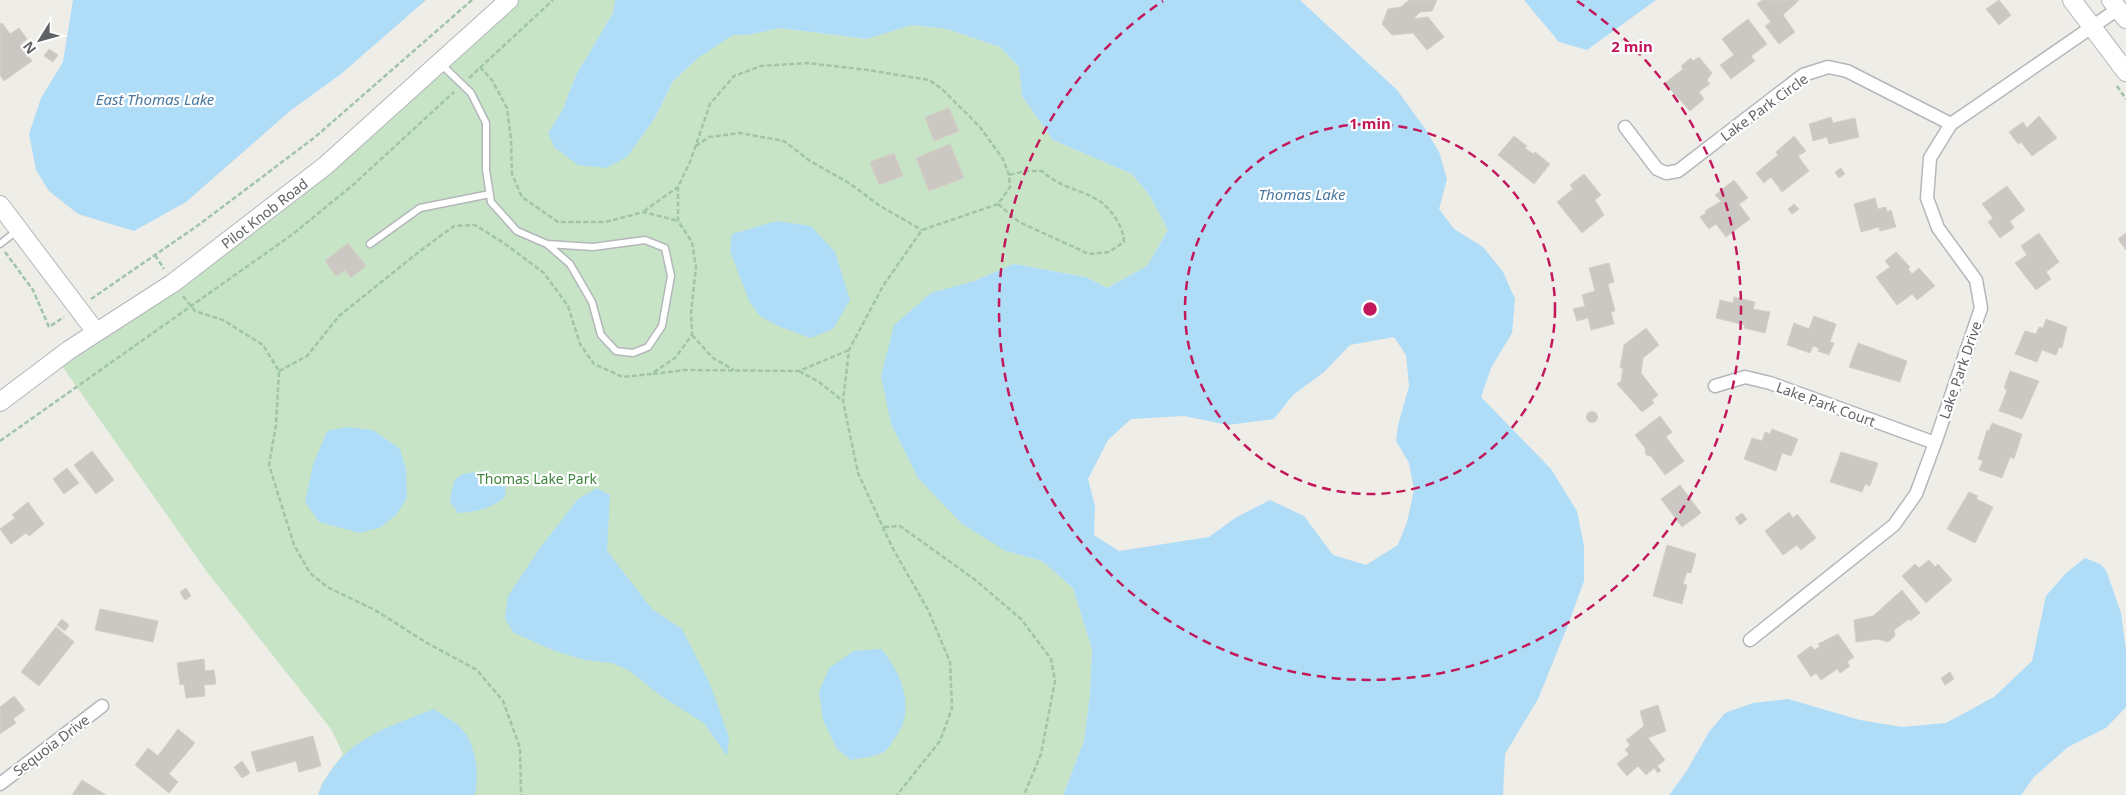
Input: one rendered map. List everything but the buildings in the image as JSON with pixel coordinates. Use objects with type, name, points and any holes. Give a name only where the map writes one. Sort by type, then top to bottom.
[{"type":"main road","name":"Pilot Knob Road","points":[[0,402],[96,332],[173,283],[325,166],[509,0]]},
{"type":"main road","points":[[2072,0],[2126,72]]},
{"type":"main road","points":[[0,204],[96,332]]},
{"type":"street","name":"Lake Park Drive","points":[[1750,640],[1894,525],[1916,494],[1981,308],[1976,280],[1938,228],[1927,198],[1930,158],[1951,124],[2118,9]]},
{"type":"street","name":"Lake Park Circle","points":[[1624,127],[1657,169],[1666,173],[1678,171],[1803,75],[1828,67],[1847,72],[1951,124]]},
{"type":"street","name":"Lake Park Court","points":[[1715,386],[1744,377],[1761,381],[1935,443]]},
{"type":"street","name":"Sequoia Drive","points":[[0,784],[102,706]]},
{"type":"lane","points":[[440,63],[471,93],[486,123],[486,170],[491,202],[518,231],[547,244],[570,264],[592,302],[601,335],[616,352],[633,353],[648,347],[662,326],[671,276],[665,248],[646,240],[593,247],[547,244]]},
{"type":"lane","points":[[370,244],[420,208],[490,194]]},
{"type":"lane","points":[[0,244],[19,230]]},
{"type":"path","points":[[4,250],[33,290],[49,327],[196,226],[314,138],[472,0]]},
{"type":"path","points":[[0,441],[75,386],[191,307],[293,234],[354,184],[553,0]]},
{"type":"path","points":[[735,371],[712,358],[692,335],[691,312],[696,266],[692,242],[678,221],[678,187],[710,104],[734,76],[761,66],[807,63],[929,80],[942,89],[980,127],[1003,159],[1009,175],[1010,187],[998,204],[922,230],[884,286],[849,350],[843,401],[858,473],[892,547],[928,610],[950,662],[952,708],[940,740],[897,795]]},
{"type":"path","points":[[480,67],[492,80],[507,108],[511,139],[512,174],[522,197],[558,222],[605,222],[644,212],[678,187]]},
{"type":"path","points":[[695,147],[709,137],[740,134],[784,141],[810,162],[849,183],[880,206],[922,230]]},
{"type":"path","points":[[998,204],[1019,222],[1089,254],[1109,252],[1124,242],[1124,233],[1102,203],[1053,182],[1042,171],[1025,171],[1009,175]]},
{"type":"path","points":[[644,212],[678,221]]},
{"type":"path","points":[[279,371],[307,356],[338,316],[420,251],[454,226],[475,225],[504,243],[544,273],[568,306],[580,344],[594,364],[623,377],[685,370],[799,371],[849,350]]},
{"type":"path","points":[[191,307],[195,311],[223,320],[263,345],[279,371],[276,425],[269,465],[294,546],[310,573],[327,587],[375,610],[427,644],[477,670],[503,701],[520,748],[521,795]]},
{"type":"path","points":[[650,374],[675,358],[692,335]]},
{"type":"path","points":[[799,371],[819,382],[843,401]]},
{"type":"path","points":[[884,527],[900,526],[974,579],[1021,619],[1051,658],[1055,681],[1041,754],[1024,795]]},
{"type":"green space","name":"Thomas Lake Park","points":[[510,0],[615,0],[613,13],[576,75],[562,111],[548,133],[655,118],[673,81],[698,58],[733,35],[748,35],[780,28],[867,39],[912,25],[947,29],[1000,47],[1019,67],[1022,96],[1053,140],[1132,174],[1150,196],[1168,230],[1147,266],[1107,288],[1086,277],[1014,264],[974,281],[1006,551],[1042,561],[1073,588],[1092,649],[1090,694],[1084,741],[1063,795],[318,795],[322,783],[343,754],[331,729],[207,572],[57,359],[214,252]]},
{"type":"water","name":"East Thomas Lake","points":[[73,0],[426,0],[341,74],[290,111],[186,202],[134,231],[78,214],[49,191],[36,170],[29,134],[41,98],[63,62]]},
{"type":"water","name":"Thomas Lake","points":[[615,0],[1300,0],[1397,90],[1426,130],[1439,152],[1447,179],[1439,209],[1454,229],[1483,247],[1503,272],[1515,299],[1512,333],[1491,368],[1481,397],[1551,469],[1577,511],[1584,546],[1584,581],[1538,699],[1505,754],[1503,795],[1063,795],[1084,741],[1090,694],[1092,649],[1073,588],[1042,561],[1006,551],[962,524],[918,478],[891,424],[881,376],[894,325],[931,293],[974,281],[1014,264],[1086,277],[1107,288],[1147,266],[1168,230],[1150,196],[1132,174],[1053,140],[1022,96],[1019,67],[1000,47],[947,29],[912,25],[867,39],[780,28],[748,35],[733,35],[698,58],[673,81],[655,118],[627,157],[606,168],[578,165],[555,148],[548,133],[562,111],[576,75],[613,13]],"holes":[[[1394,337],[1406,355],[1409,386],[1398,425],[1396,441],[1409,463],[1414,490],[1407,522],[1398,545],[1366,565],[1333,555],[1304,516],[1270,500],[1235,518],[1209,537],[1119,551],[1094,535],[1095,506],[1088,479],[1108,440],[1131,419],[1184,416],[1228,425],[1274,419],[1293,395],[1324,372],[1350,345]]]},
{"type":"water","points":[[1524,0],[1656,0],[1587,50],[1559,42]]},
{"type":"water","points":[[777,221],[811,226],[835,252],[850,300],[833,329],[810,338],[776,325],[760,316],[749,301],[730,251],[732,234]]},
{"type":"water","points":[[347,427],[373,430],[400,449],[406,469],[407,498],[396,515],[381,527],[360,533],[319,522],[305,502],[313,465],[327,431]]},
{"type":"water","points":[[486,471],[506,485],[505,497],[483,509],[458,513],[450,502],[453,485],[456,480],[463,474]]},
{"type":"water","points":[[597,488],[610,495],[607,551],[652,609],[682,629],[710,684],[729,737],[727,756],[704,723],[661,696],[628,670],[612,663],[585,660],[555,651],[514,633],[505,619],[508,596],[540,548],[578,499]]},
{"type":"water","points":[[2085,558],[2100,564],[2106,570],[2121,613],[2126,651],[2126,707],[2106,728],[2068,747],[2034,777],[2021,795],[1669,795],[1686,772],[1709,732],[1725,713],[1753,703],[1788,699],[1860,720],[1902,727],[1946,723],[1994,697],[2032,661],[2046,596],[2065,574]]},
{"type":"water","points":[[881,649],[895,669],[904,692],[905,716],[901,728],[886,751],[875,756],[851,760],[837,749],[823,720],[819,692],[829,668],[854,651]]},
{"type":"water","points":[[434,709],[455,722],[466,734],[470,742],[475,759],[477,777],[475,795],[318,795],[338,761],[351,749],[381,730]]}]
